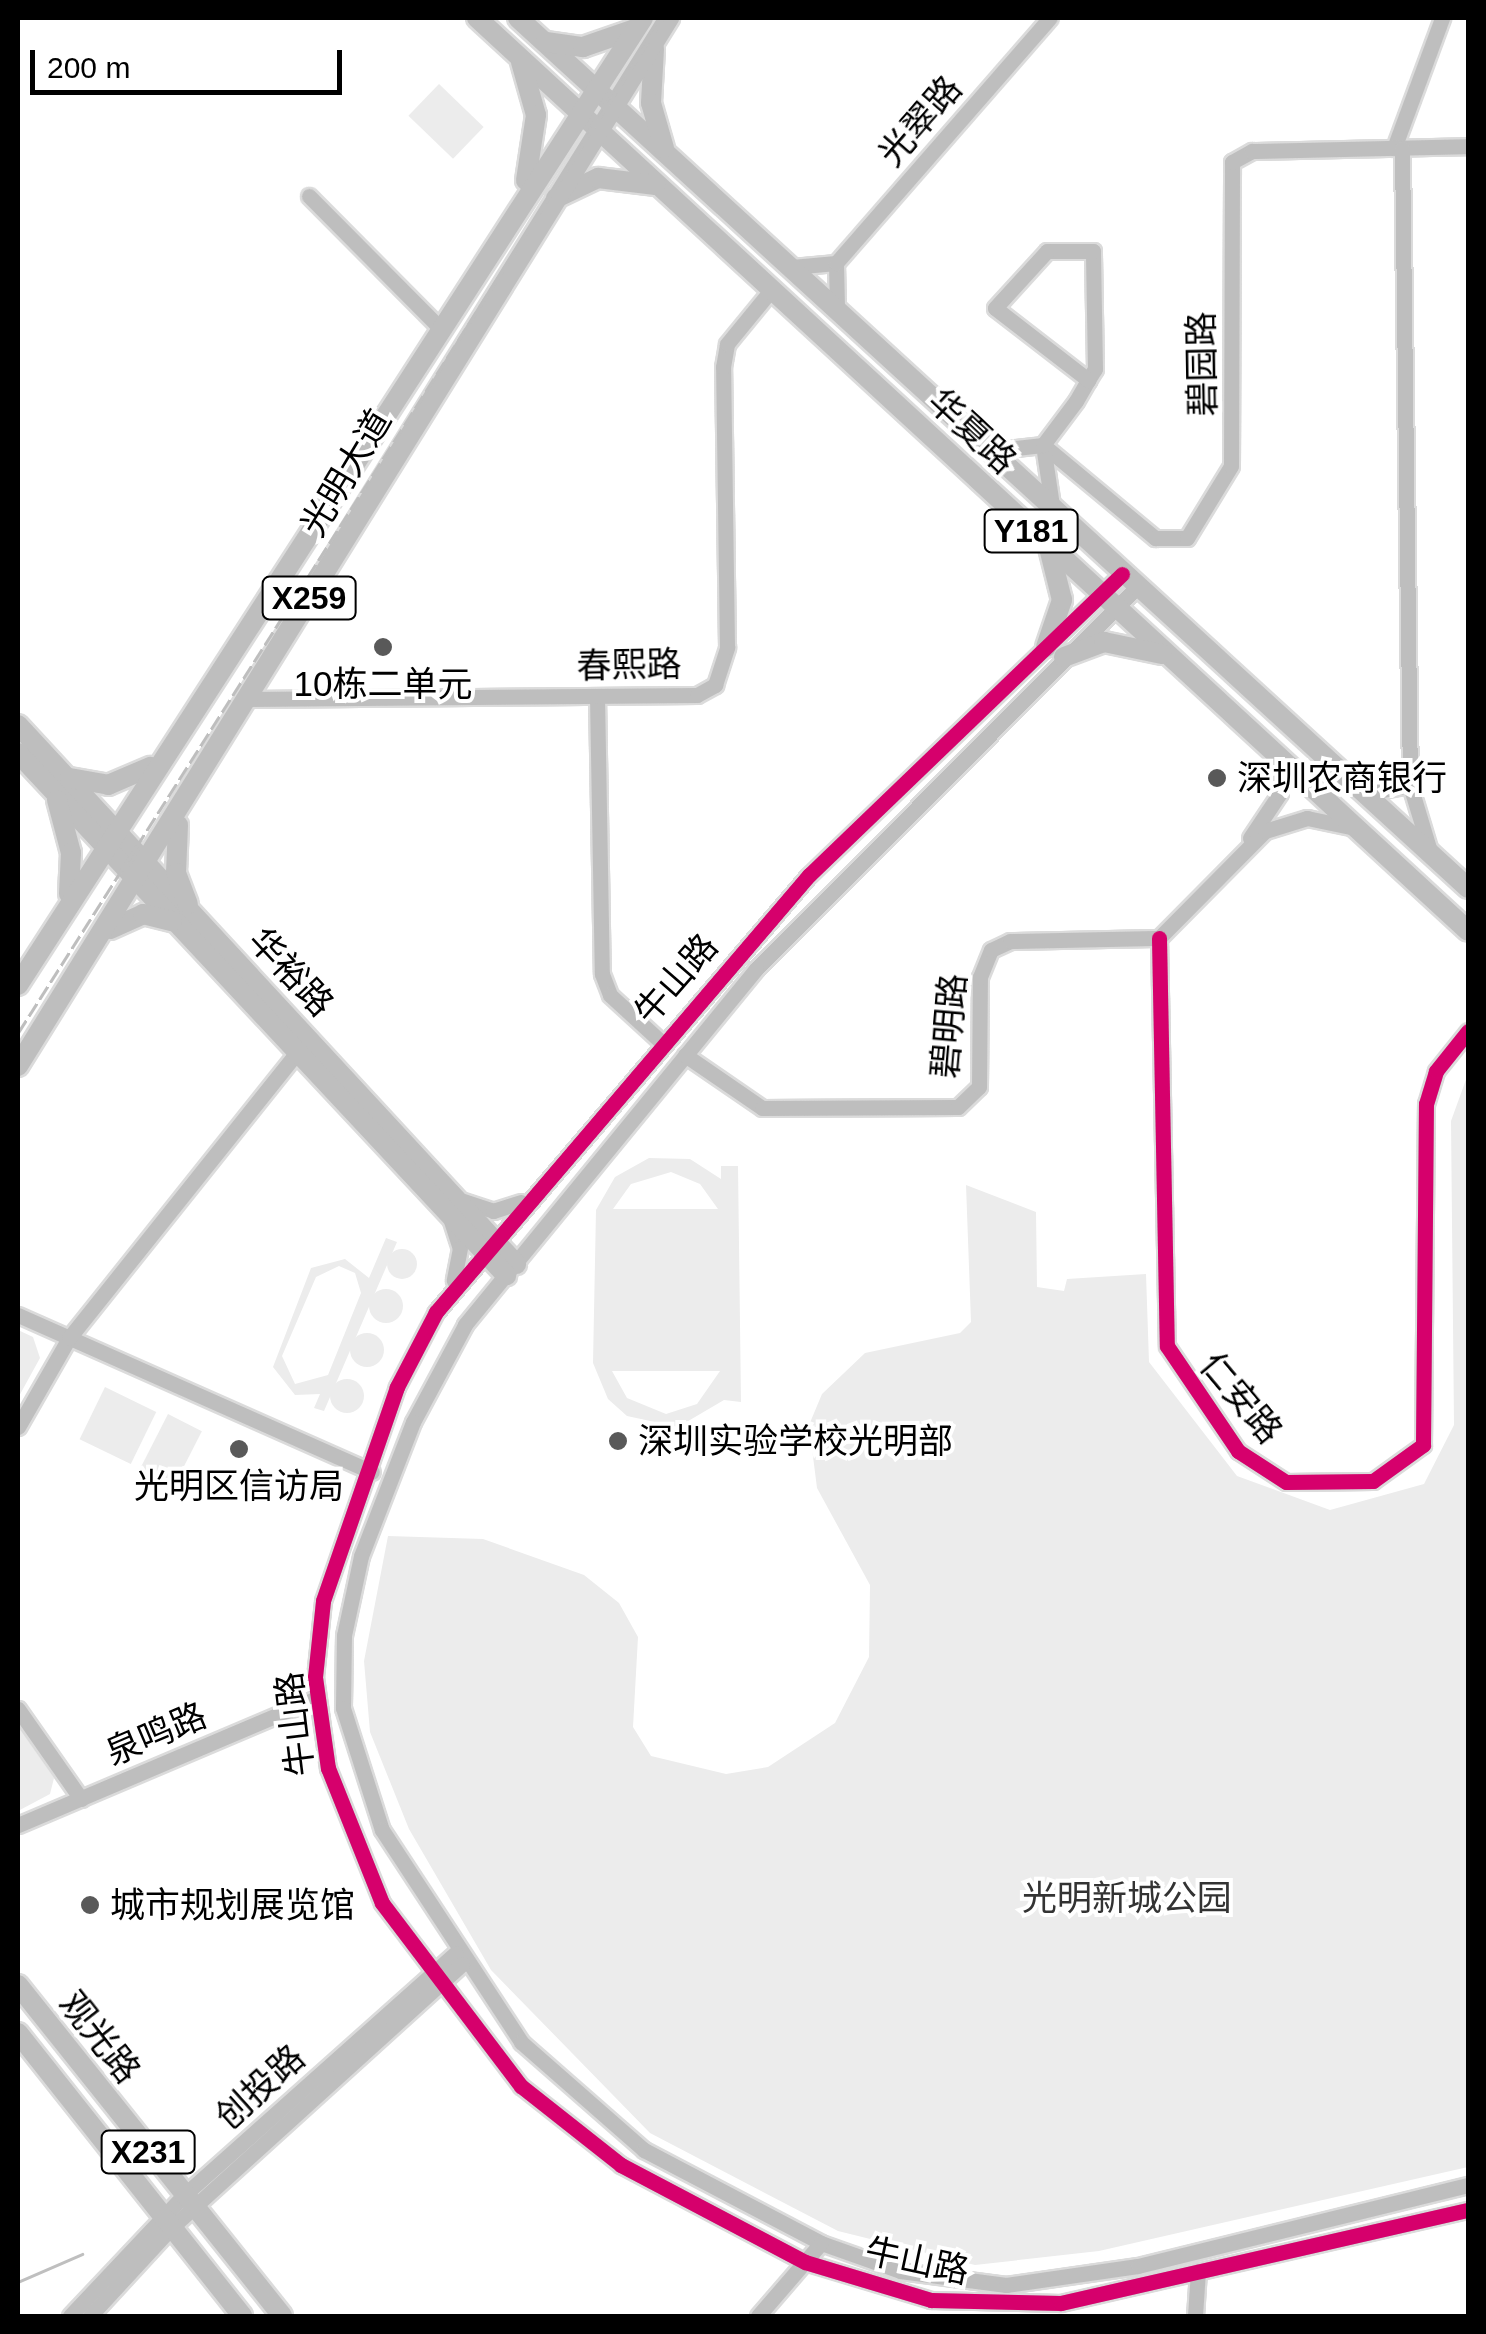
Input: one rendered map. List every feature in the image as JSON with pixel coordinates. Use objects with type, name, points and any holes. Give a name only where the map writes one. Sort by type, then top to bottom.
[{"type":"main road","name":"华夏路","points":[[476,18],[1468,931]]},
{"type":"main road","name":"华夏路","points":[[518,18],[1468,888]]},
{"type":"main road","name":"光明大道","points":[[18,1066],[109,930],[541,213],[669,18]]},
{"type":"main road","points":[[544,42],[603,44],[641,22]]},
{"type":"main road","name":"光明大道","points":[[18,985],[108,836],[438,326],[641,22]]},
{"type":"main road","points":[[657,37],[651,103],[667,154]]},
{"type":"main road","points":[[518,56],[536,114],[522,198]]},
{"type":"main road","points":[[541,213],[598,178],[663,188]]},
{"type":"main road","points":[[1048,546],[1062,600],[1055,652],[1117,642],[1171,657]]},
{"type":"main road","name":"华裕路","points":[[18,725],[58,782],[511,1270]]},
{"type":"main road","name":"华裕路","points":[[18,753],[58,782]]},
{"type":"main road","points":[[66,906],[70,840],[58,782],[118,784],[158,759]]},
{"type":"main road","points":[[109,930],[143,914],[185,919],[176,873],[184,806]]},
{"type":"main road","name":"华裕路","points":[[185,919],[298,1052],[447,1199]]},
{"type":"main road","name":"观光路","points":[[18,1985],[282,2316]]},
{"type":"main road","name":"观光路","points":[[18,2034],[242,2316]]},
{"type":"street","name":"光翠路","points":[[836,263],[1050,18]]},
{"type":"street","points":[[1433,856],[1410,785],[1398,148],[1442,18]]},
{"type":"street","name":"碧园路","points":[[1044,445],[1155,538],[1186,538],[1231,466],[1232,162],[1252,151],[1468,146]]},
{"type":"street","points":[[309,196],[438,326]]},
{"type":"street","points":[[1056,513],[1044,445],[1088,380],[1093,251],[1047,251],[995,308],[1088,380]]},
{"type":"street","points":[[786,264],[836,263],[838,312]]},
{"type":"street","name":"春熙路","points":[[248,699],[697,695],[724,668],[723,367],[727,344],[772,289]]},
{"type":"street","points":[[989,452],[1044,445]]},
{"type":"street","name":"牛山路","points":[[1129,580],[1055,652],[870,812],[660,1041],[446,1298],[411,1356],[366,1469],[323,1602],[317,1698],[355,1850],[434,1980],[567,2127],[682,2202],[805,2262],[970,2305],[1061,2303],[1198,2277],[1468,2210]]},
{"type":"street","name":"牛山路","points":[[1055,652],[816,905],[686,1055],[450,1349],[389,1479],[350,1602],[343,1708],[382,1830],[459,1958],[585,2105],[703,2186],[821,2243],[900,2271],[1006,2285],[1198,2251],[1468,2185]]},
{"type":"street","points":[[597,696],[602,974],[610,995],[660,1041]]},
{"type":"street","points":[[1159,938],[1245,846],[1280,793],[1272,750]]},
{"type":"street","points":[[1363,792],[1381,797],[1410,785]]},
{"type":"street","points":[[1245,846],[1307,818],[1360,831]]},
{"type":"street","name":"碧明路","points":[[686,1055],[762,1108],[958,1108],[979,1087],[980,976],[991,950],[1020,940],[1159,938]]},
{"type":"street","name":"仁安路","points":[[1159,938],[1167,1346],[1238,1451],[1286,1482],[1373,1482],[1423,1445],[1426,1104],[1436,1071],[1468,1031]]},
{"type":"street","points":[[18,1427],[69,1338],[298,1052]]},
{"type":"street","points":[[446,1298],[460,1248],[447,1199],[493,1211],[532,1193]]},
{"type":"street","points":[[18,1315],[389,1479]]},
{"type":"street","name":"泉鸣路","points":[[18,1825],[317,1698]]},
{"type":"street","points":[[18,1709],[80,1798]]},
{"type":"street","name":"创投路","points":[[70,2316],[188,2202],[459,1958]]},
{"type":"street","name":"创投路","points":[[90,2316],[167,2223]]},
{"type":"street","points":[[758,2316],[821,2243]]},
{"type":"street","points":[[1195,2316],[1198,2251]]},
{"type":"green space","points":[[439,84],[484,127],[453,159],[408,116]]},
{"type":"green space","name":"光明新城公园","points":[[1468,1074],[1468,2167],[1099,2251],[975,2265],[838,2231],[650,2133],[491,1970],[409,1829],[370,1732],[364,1661],[388,1536],[483,1539],[584,1575],[619,1603],[638,1637],[633,1727],[651,1756],[726,1774],[768,1767],[835,1723],[869,1657],[870,1585],[817,1488],[809,1425],[822,1394],[865,1353],[960,1333],[971,1322],[966,1185],[1036,1212],[1037,1287],[1064,1291],[1067,1279],[1146,1274],[1149,1362],[1237,1476],[1330,1510],[1424,1484],[1454,1425],[1451,1121]]},
{"type":"green space","points":[[649,1158],[690,1159],[721,1179],[721,1166],[738,1166],[741,1402],[724,1400],[678,1427],[627,1416],[608,1399],[593,1363],[596,1210],[615,1177]],"holes":[[[671,1172],[700,1184],[718,1209],[613,1209],[631,1184]],[[612,1371],[720,1371],[697,1404],[666,1414],[627,1398]]]},
{"type":"green space","points":[[386,1238],[397,1242],[324,1411],[314,1408],[320,1394],[295,1395],[273,1367],[311,1268],[345,1259],[369,1278]],"holes":[[[339,1266],[355,1273],[361,1293],[328,1375],[295,1384],[282,1356],[316,1277]]]},
{"type":"green space","points":[[402,1249],[416,1258],[417,1264],[408,1278],[402,1279],[388,1270],[387,1264],[396,1250]]},
{"type":"green space","points":[[386,1289],[398,1294],[403,1306],[398,1318],[386,1323],[374,1318],[369,1306],[374,1294]]},
{"type":"green space","points":[[18,1330],[33,1337],[40,1358],[18,1398]]},
{"type":"green space","points":[[367,1333],[379,1338],[384,1350],[379,1362],[367,1367],[355,1362],[350,1350],[355,1338]]},
{"type":"green space","points":[[347,1379],[359,1384],[364,1396],[359,1408],[347,1413],[335,1408],[330,1396],[335,1384]]},
{"type":"green space","points":[[105,1387],[156,1412],[131,1464],[80,1439]]},
{"type":"green space","points":[[168,1414],[202,1431],[171,1492],[137,1475]]},
{"type":"green space","points":[[18,1726],[54,1778],[50,1794],[18,1811]]},
{"type":"waterway","points":[[18,2282],[82,2254]]},
{"type":"railway","points":[[18,1033],[663,18]]},
{"type":"cycle path","points":[[1122,574],[809,875],[436,1312],[397,1387],[323,1601],[315,1677],[328,1768],[382,1903],[521,2086],[621,2165],[805,2262],[931,2300],[1061,2303],[1468,2210]]},
{"type":"cycle path","points":[[1159,938],[1167,1346],[1238,1451],[1286,1482],[1373,1481],[1423,1445],[1426,1104],[1436,1071],[1468,1031]]},
{"type":"place","name":"10栋二单元","points":[[383,647]]},
{"type":"place","name":"深圳农商银行","points":[[1217,778]]},
{"type":"place","name":"深圳实验学校光明部","points":[[618,1441]]},
{"type":"place","name":"光明区信访局","points":[[239,1449]]},
{"type":"place","name":"城市规划展览馆","points":[[90,1905]]}]
